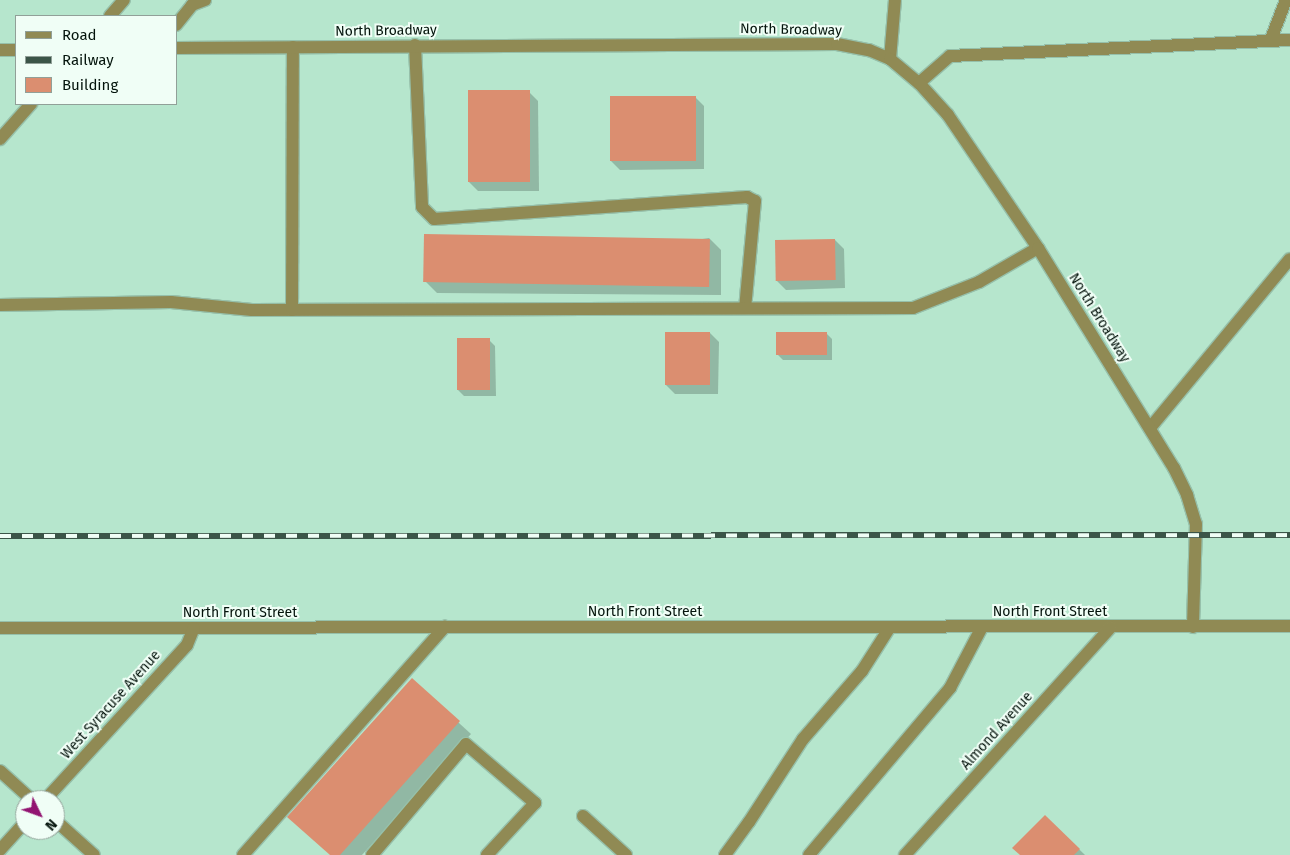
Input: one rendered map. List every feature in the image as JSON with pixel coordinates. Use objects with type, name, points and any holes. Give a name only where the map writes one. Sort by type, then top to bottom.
[{"type":"street","points":[[111,15],[124,0]]},
{"type":"street","points":[[178,22],[192,5],[205,0]]},
{"type":"street","points":[[890,59],[895,0]]},
{"type":"street","points":[[1271,39],[1286,0]]},
{"type":"street","points":[[919,82],[950,56],[1271,39],[1290,40]]},
{"type":"street","name":"North Broadway","points":[[178,48],[414,45],[837,44],[869,50],[890,59],[919,82],[948,115],[1038,248],[1150,428],[1182,484],[1196,524],[1193,627]]},
{"type":"street","points":[[414,45],[422,207],[434,219],[747,197],[754,201],[745,308]]},
{"type":"street","points":[[292,310],[293,47]]},
{"type":"street","points":[[0,50],[15,50]]},
{"type":"street","points":[[0,138],[30,105]]},
{"type":"street","points":[[0,305],[171,302],[252,310],[913,308],[979,282],[1038,248]]},
{"type":"street","points":[[1150,428],[1290,259]]},
{"type":"street","name":"North Front Street","points":[[0,628],[1290,626]]},
{"type":"street","points":[[243,855],[445,627]]},
{"type":"street","points":[[725,855],[804,739],[862,671],[890,627]]},
{"type":"street","points":[[809,855],[950,688],[982,627]]},
{"type":"street","name":"Almond Avenue","points":[[905,855],[1111,627]]},
{"type":"street","name":"West Syracuse Avenue","points":[[54,790],[187,645],[194,628]]},
{"type":"street","points":[[372,855],[466,744],[535,803],[487,855]]},
{"type":"street","points":[[0,771],[21,790]]},
{"type":"street","points":[[583,816],[626,855]]},
{"type":"street","points":[[65,829],[94,855]]},
{"type":"street","points":[[0,850],[15,833]]},
{"type":"building","points":[[468,90],[530,90],[530,182],[468,182]]},
{"type":"building","points":[[610,96],[696,96],[696,161],[610,161]]},
{"type":"building","points":[[424,234],[710,239],[709,287],[423,282]]},
{"type":"building","points":[[835,239],[836,280],[776,281],[775,240]]},
{"type":"building","points":[[665,332],[710,332],[710,385],[665,385]]},
{"type":"building","points":[[776,332],[827,332],[827,355],[776,355]]},
{"type":"building","points":[[457,338],[490,338],[490,390],[457,390]]},
{"type":"building","points":[[412,678],[460,721],[340,855],[330,855],[287,817]]},
{"type":"building","points":[[1045,815],[1080,849],[1074,855],[1020,855],[1012,848]]},
{"type":"railway","points":[[0,536],[1290,535]]}]
